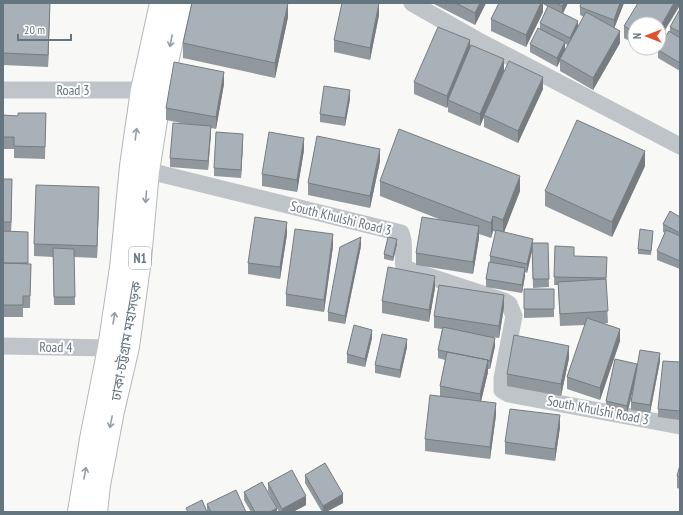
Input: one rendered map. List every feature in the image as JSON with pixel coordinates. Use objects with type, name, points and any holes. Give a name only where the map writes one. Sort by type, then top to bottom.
[{"type":"highway","name":"ঢাকা-চট্টগ্রাম মহাসড়ক","points":[[96,512],[98,485],[128,347],[140,259],[142,90],[161,3]]},
{"type":"highway","name":"ঢাকা-চট্টগ্রাম মহাসড়ক","points":[[79,512],[109,348],[121,268],[140,168],[160,95],[180,3]]},
{"type":"street","points":[[412,3],[477,40],[680,146]]},
{"type":"street","name":"Road 3","points":[[3,90],[142,90]]},
{"type":"street","name":"South Khulshi Road 3","points":[[140,168],[401,233],[404,240],[404,268],[504,301],[509,304],[514,316],[502,378],[502,390],[509,394],[680,426]]},
{"type":"street","name":"Road 4","points":[[3,346],[109,348]]},
{"type":"building","points":[[3,3],[50,3],[48,55],[3,53]]},
{"type":"building","points":[[192,3],[288,3],[275,63],[183,43]]},
{"type":"building","points":[[342,3],[379,3],[370,48],[334,40]]},
{"type":"building","points":[[456,3],[480,3],[475,13]]},
{"type":"building","points":[[499,3],[541,3],[526,35],[491,19]]},
{"type":"building","points":[[556,3],[564,3],[562,6]]},
{"type":"building","points":[[581,3],[620,3],[614,20],[580,7]]},
{"type":"building","points":[[638,3],[674,3],[666,16],[630,16]]},
{"type":"building","points":[[548,6],[578,21],[570,38],[540,23]]},
{"type":"building","points":[[680,9],[680,32],[670,27]]},
{"type":"building","points":[[586,12],[620,31],[593,78],[560,59]]},
{"type":"building","points":[[438,27],[470,40],[447,96],[414,82]]},
{"type":"building","points":[[538,28],[565,42],[557,58],[530,44]]},
{"type":"building","points":[[669,31],[680,38],[680,63],[667,55],[667,34]]},
{"type":"building","points":[[471,45],[504,59],[480,114],[448,100]]},
{"type":"building","points":[[509,61],[543,77],[518,131],[484,115]]},
{"type":"building","points":[[174,62],[224,72],[216,117],[166,108]]},
{"type":"building","points":[[324,86],[350,90],[345,118],[320,114]]},
{"type":"building","points":[[18,113],[46,113],[45,147],[14,146],[14,137],[3,137],[3,115],[18,116]]},
{"type":"building","points":[[577,120],[645,151],[612,222],[545,191]]},
{"type":"building","points":[[173,123],[211,126],[208,161],[170,158]]},
{"type":"building","points":[[399,129],[520,176],[503,220],[493,216],[491,223],[380,181]]},
{"type":"building","points":[[216,132],[243,134],[241,170],[214,168]]},
{"type":"building","points":[[269,132],[304,138],[297,180],[262,174]]},
{"type":"building","points":[[317,136],[380,149],[370,196],[308,183]]},
{"type":"building","points":[[3,179],[12,179],[11,222],[3,222]]},
{"type":"building","points":[[36,185],[99,187],[97,246],[34,244]]},
{"type":"building","points":[[670,211],[680,217],[680,233],[663,224]]},
{"type":"building","points":[[255,217],[287,222],[280,267],[248,263]]},
{"type":"building","points":[[422,217],[479,226],[473,262],[416,253]]},
{"type":"building","points":[[295,229],[333,234],[324,300],[286,294]]},
{"type":"building","points":[[640,229],[653,231],[651,251],[638,249]]},
{"type":"building","points":[[496,230],[533,239],[527,264],[490,256]]},
{"type":"building","points":[[666,230],[680,236],[680,261],[657,251]]},
{"type":"building","points":[[3,231],[28,232],[28,263],[3,263]]},
{"type":"building","points":[[361,237],[345,316],[328,312],[340,247]]},
{"type":"building","points":[[388,237],[397,239],[393,257],[384,254]]},
{"type":"building","points":[[532,243],[548,243],[549,279],[533,279]]},
{"type":"building","points":[[555,246],[574,247],[574,256],[607,257],[606,278],[554,277]]},
{"type":"building","points":[[53,248],[74,249],[75,297],[54,297]]},
{"type":"building","points":[[489,262],[525,268],[522,285],[486,279]]},
{"type":"building","points":[[3,263],[31,264],[30,296],[23,296],[23,305],[3,305]]},
{"type":"building","points":[[388,267],[435,276],[429,310],[382,301]]},
{"type":"building","points":[[606,279],[608,311],[560,314],[558,282]]},
{"type":"building","points":[[439,285],[504,295],[499,326],[434,316]]},
{"type":"building","points":[[524,289],[554,289],[554,309],[524,309]]},
{"type":"building","points":[[587,318],[620,329],[600,388],[567,377]]},
{"type":"building","points":[[354,325],[372,330],[365,359],[347,354]]},
{"type":"building","points":[[443,327],[495,338],[490,361],[438,350]]},
{"type":"building","points":[[382,334],[407,339],[400,370],[375,365]]},
{"type":"building","points":[[514,335],[569,346],[561,384],[507,374]]},
{"type":"building","points":[[640,350],[660,353],[650,405],[631,402]]},
{"type":"building","points":[[447,352],[488,360],[480,394],[440,386]]},
{"type":"building","points":[[615,359],[637,364],[627,406],[606,401]]},
{"type":"building","points":[[663,361],[680,362],[680,411],[658,409]]},
{"type":"building","points":[[430,395],[496,403],[490,447],[425,439]]},
{"type":"building","points":[[510,409],[560,415],[555,449],[505,442]]},
{"type":"building","points":[[325,463],[343,494],[323,506],[305,475]]},
{"type":"building","points":[[680,465],[680,477],[677,476]]},
{"type":"building","points":[[292,470],[306,496],[282,509],[268,483]]},
{"type":"building","points":[[262,482],[277,508],[270,512],[255,512],[244,492]]},
{"type":"building","points":[[236,490],[246,512],[211,512],[207,504]]},
{"type":"building","points":[[202,500],[207,512],[188,512],[186,508]]}]
